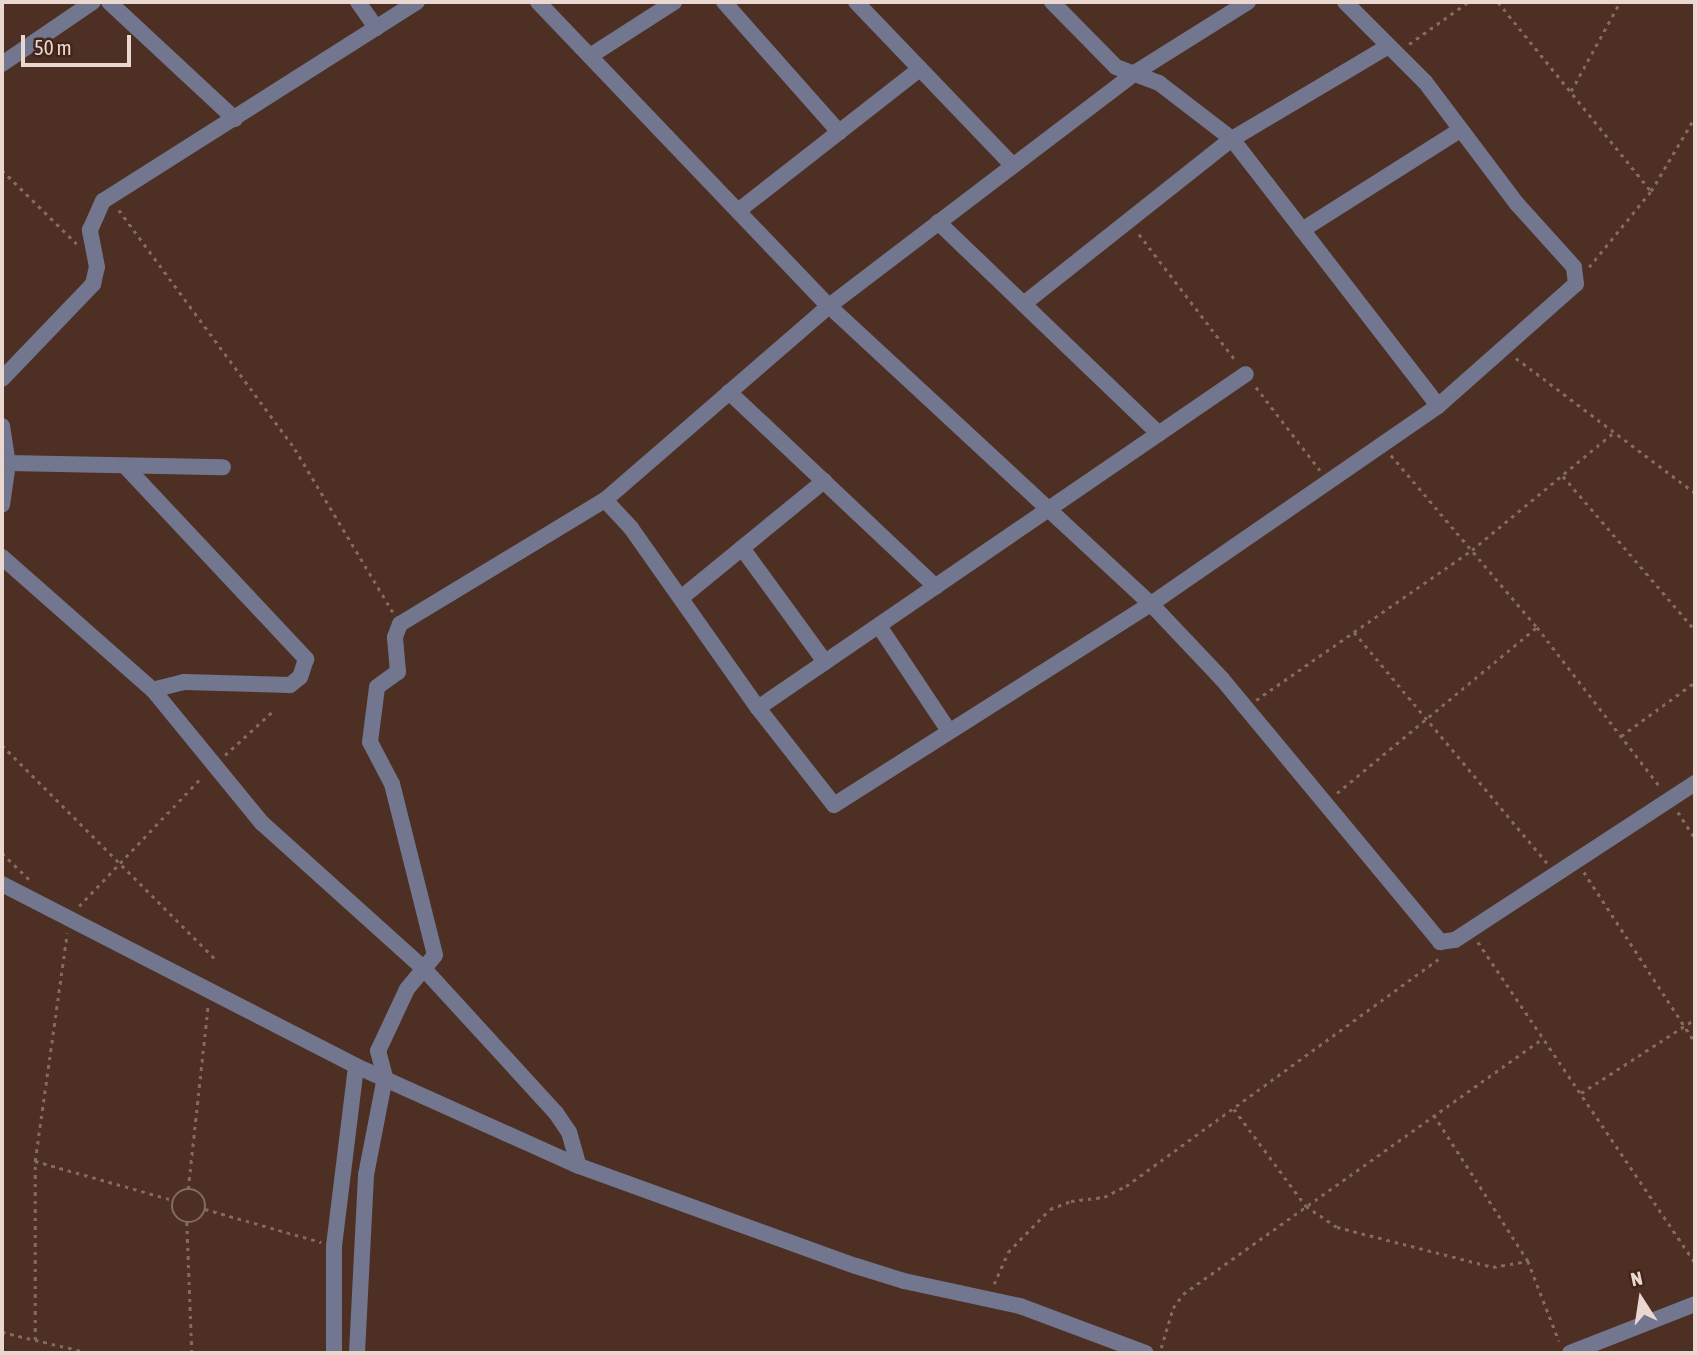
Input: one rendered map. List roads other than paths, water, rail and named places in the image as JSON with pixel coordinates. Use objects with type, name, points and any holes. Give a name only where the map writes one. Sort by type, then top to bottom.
[{"type":"street","points":[[2,64],[93,2]]},
{"type":"street","points":[[109,2],[235,119]]},
{"type":"street","points":[[358,2],[376,28]]},
{"type":"street","points":[[2,379],[93,284],[95,258],[91,221],[109,196],[417,2]]},
{"type":"street","points":[[538,2],[829,306],[1151,604],[1245,708],[1445,943],[1470,930],[1695,783]]},
{"type":"street","points":[[590,56],[674,2]]},
{"type":"street","points":[[724,2],[839,132]]},
{"type":"street","points":[[1052,2],[1116,67],[1159,83],[1232,139],[1438,406]]},
{"type":"street","points":[[357,1353],[366,1175],[385,1077],[378,1051],[407,989],[435,955],[392,784],[370,742],[377,687],[398,672],[396,636],[400,624],[605,500],[829,306],[1133,75],[1248,2]]},
{"type":"street","points":[[605,500],[681,598],[758,708],[834,805],[1151,604],[1438,406],[1576,284],[1576,272],[1460,130],[1425,82],[1345,2]]},
{"type":"street","points":[[862,4],[1013,166]]},
{"type":"street","points":[[1026,302],[1232,139],[1391,50]]},
{"type":"street","points":[[738,211],[920,69]]},
{"type":"street","points":[[1302,230],[1460,130]]},
{"type":"street","points":[[939,222],[1026,302],[1159,434]]},
{"type":"street","points":[[758,708],[1246,374]]},
{"type":"street","points":[[729,392],[936,587]]},
{"type":"street","points":[[2,426],[8,463],[2,505]]},
{"type":"street","points":[[8,463],[223,467]]},
{"type":"street","points":[[125,466],[306,659],[300,677],[290,685],[184,682],[153,690]]},
{"type":"street","points":[[681,598],[824,481]]},
{"type":"street","points":[[742,548],[825,662]]},
{"type":"street","points":[[2,557],[153,690],[217,762],[262,823],[425,970],[556,1114],[569,1132],[579,1166]]},
{"type":"street","points":[[879,626],[950,731]]},
{"type":"street","points":[[2,884],[356,1066],[579,1166],[904,1281],[989,1297],[1146,1353]]},
{"type":"street","points":[[334,1353],[334,1246],[356,1066]]},
{"type":"street","points":[[1570,1353],[1695,1304]]}]
